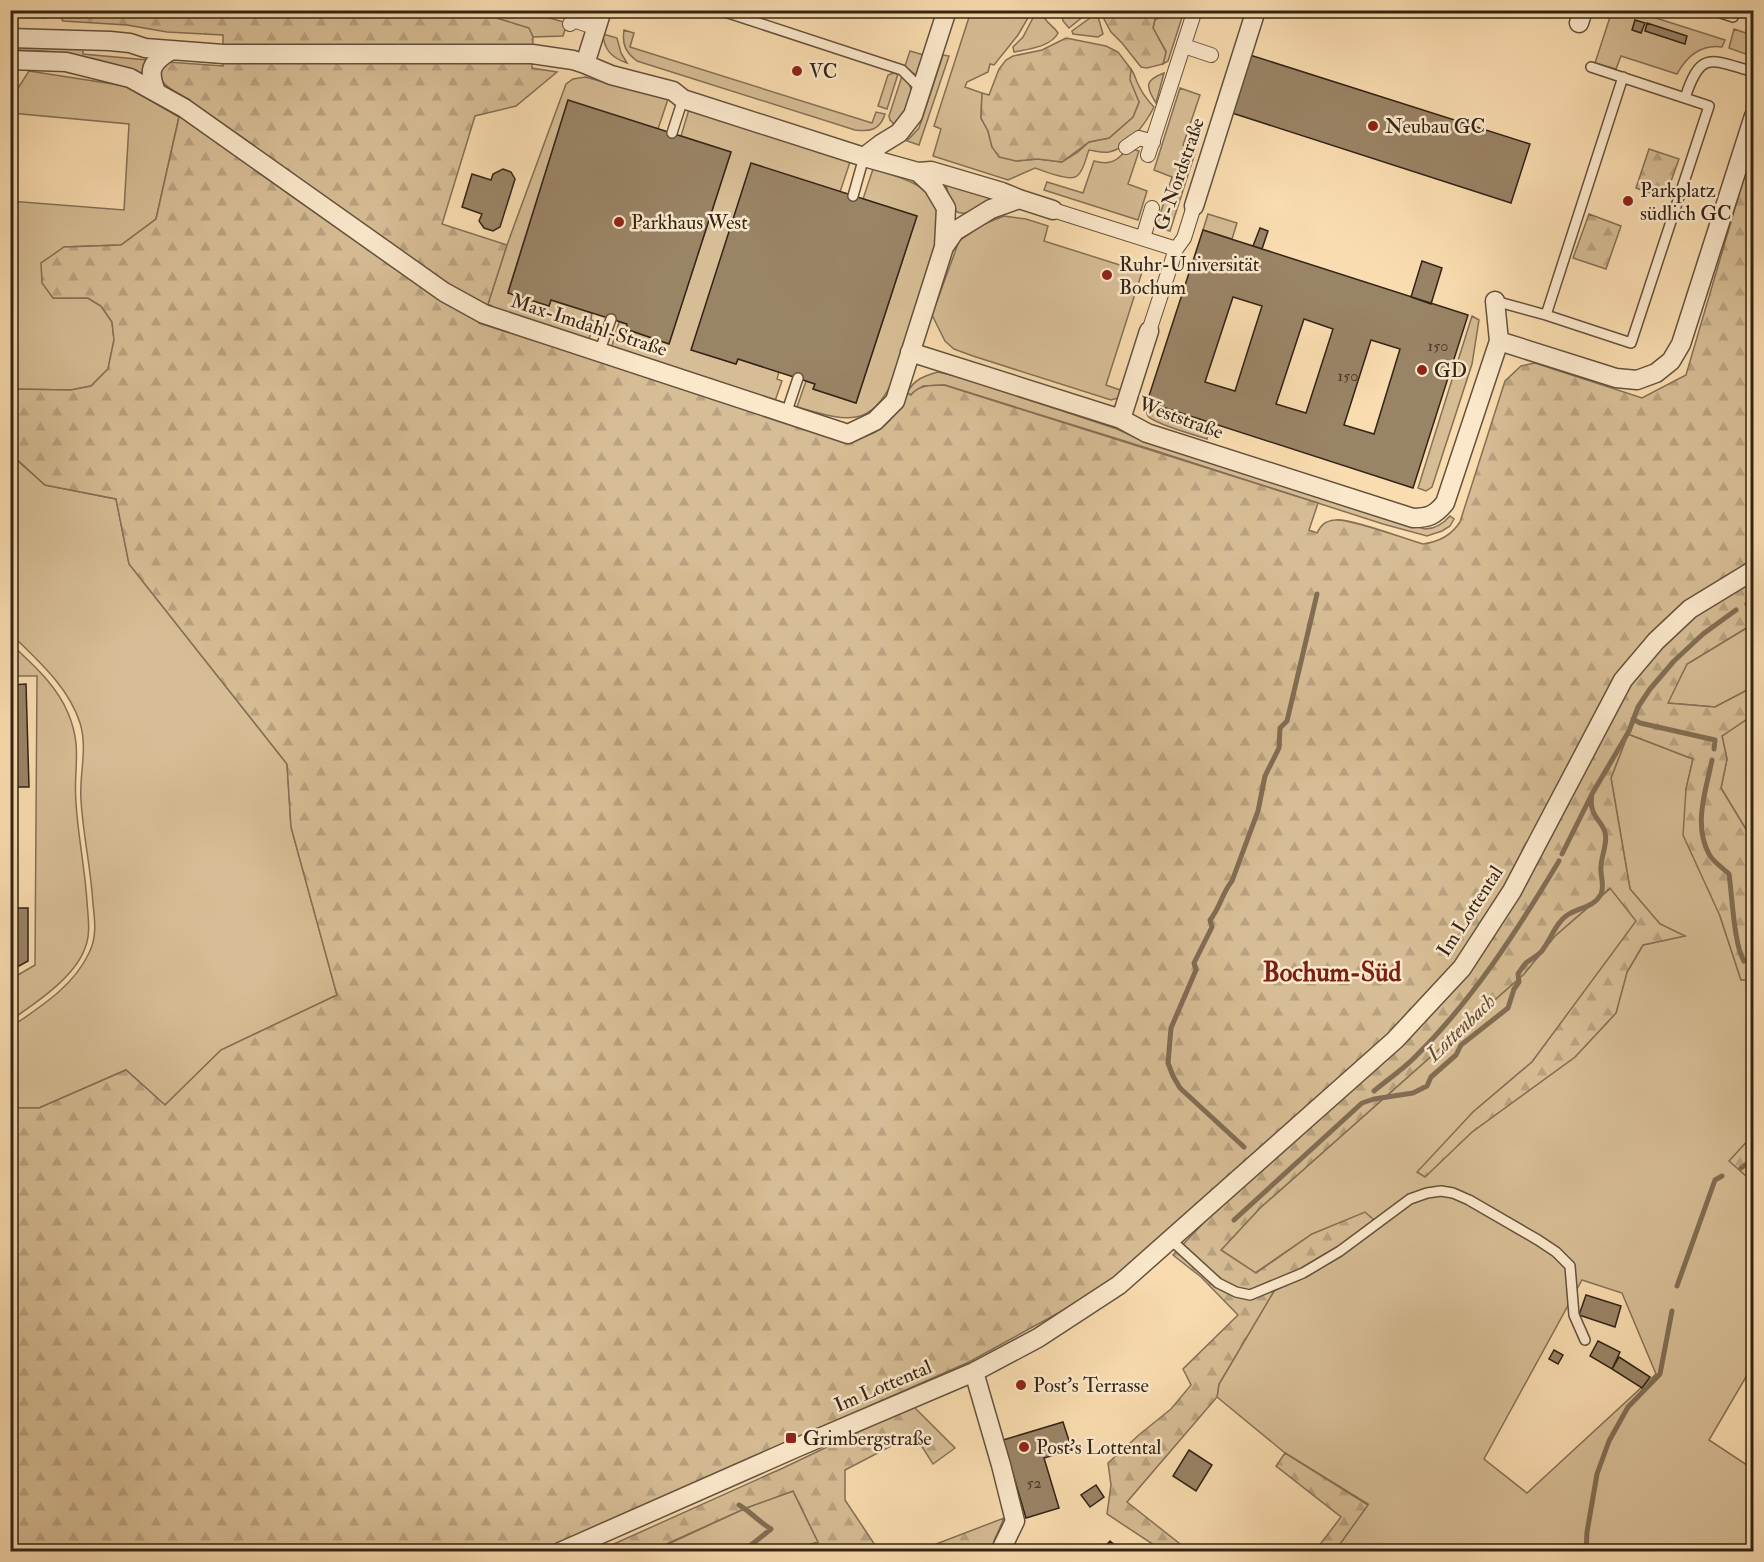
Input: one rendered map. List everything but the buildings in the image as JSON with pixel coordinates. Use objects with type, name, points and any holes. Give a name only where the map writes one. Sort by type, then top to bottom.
[{"type":"street","points":[[585,64],[602,10]]},
{"type":"street","points":[[864,157],[899,133],[913,115],[946,10]]},
{"type":"street","points":[[1192,53],[1195,10]]},
{"type":"street","name":"G-Nordstraße","points":[[1121,419],[1176,249],[1184,238],[1256,10]]},
{"type":"street","points":[[573,18],[588,25]]},
{"type":"street","points":[[10,38],[110,41],[170,51],[223,54],[532,54],[573,60],[611,75],[673,91],[683,99],[864,157],[918,172],[931,171],[1176,249]]},
{"type":"street","points":[[156,92],[151,79],[151,68],[156,61],[170,51]]},
{"type":"street","points":[[1126,147],[1139,138],[1150,148],[1159,107],[1171,69],[1192,53],[1211,55]]},
{"type":"street","name":"Max-Imdahl-Straße","points":[[10,60],[66,62],[130,78],[184,108],[444,292],[484,314],[848,434],[875,421],[895,401],[944,247],[946,208],[933,186],[918,172]]},
{"type":"street","points":[[1495,301],[1499,341],[1616,378],[1637,380],[1656,373],[1671,361],[1681,344],[1754,116]]},
{"type":"street","name":"Max-Imdahl-Straße","points":[[944,247],[955,231],[991,208],[1019,199]]},
{"type":"street","points":[[1143,238],[1152,208]]},
{"type":"street","name":"Weststraße","points":[[910,352],[1121,419],[1147,433],[1413,518],[1426,518],[1436,514],[1445,503],[1499,341]]},
{"type":"street","name":"Im Lottental","points":[[560,1551],[974,1372],[1038,1338],[1119,1286],[1395,1040],[1462,968],[1512,891],[1623,680],[1656,641],[1690,609],[1754,570]]},
{"type":"street","points":[[974,1372],[1015,1521],[999,1551]]},
{"type":"lane","points":[[719,10],[902,70],[922,89]]},
{"type":"lane","points":[[1712,10],[1733,17],[1736,10]]},
{"type":"lane","points":[[1685,98],[1692,77],[1701,64],[1715,61],[1754,72]]},
{"type":"lane","points":[[1495,301],[1631,343],[1709,106],[1591,67]]},
{"type":"lane","points":[[1546,315],[1623,77]]},
{"type":"lane","points":[[672,133],[683,99]]},
{"type":"lane","points":[[853,196],[864,157]]},
{"type":"lane","points":[[599,353],[611,319]]},
{"type":"lane","points":[[786,414],[798,378]]},
{"type":"lane","points":[[1171,1240],[1218,1283],[1236,1292],[1250,1295],[1303,1273],[1340,1251],[1410,1199],[1441,1191],[1469,1200],[1556,1252],[1570,1266],[1574,1315],[1586,1340]]},
{"type":"green space","points":[[11,10],[52,11],[46,18],[11,17]]},
{"type":"green space","points":[[471,10],[529,28],[533,37],[532,68],[557,72],[516,106],[475,116],[442,224],[507,245],[488,304],[479,323],[845,440],[867,436],[883,427],[896,412],[907,393],[911,395],[922,387],[944,385],[1318,503],[1309,530],[1317,533],[1329,521],[1342,520],[1423,544],[1434,542],[1448,535],[1460,522],[1505,381],[1521,366],[1535,363],[1642,398],[1686,375],[1753,147],[1753,624],[1687,664],[1668,703],[1715,707],[1753,687],[1753,715],[1722,736],[1727,759],[1721,788],[1753,841],[1753,979],[1741,980],[1720,916],[1683,835],[1686,789],[1693,759],[1628,734],[1611,778],[1630,889],[1660,924],[1685,936],[1643,945],[1627,972],[1616,1013],[1575,1057],[1472,1132],[1425,1177],[1417,1172],[1473,1112],[1532,1062],[1636,921],[1610,888],[1555,936],[1524,974],[1260,1208],[1221,1250],[1256,1273],[1312,1234],[1365,1212],[1374,1220],[1325,1257],[1274,1291],[1219,1384],[1217,1397],[1127,1502],[1189,1551],[1163,1551],[1107,1514],[1111,1485],[1108,1463],[1171,1409],[1191,1385],[1183,1369],[1238,1315],[1201,1277],[1173,1255],[1211,1215],[1184,1219],[1155,1241],[1111,1284],[969,1362],[541,1551],[11,1551],[11,1108],[39,1108],[126,1070],[165,1105],[221,1050],[337,995],[291,827],[287,764],[129,564],[116,499],[45,485],[11,454],[11,389],[71,390],[91,386],[108,369],[114,340],[112,322],[101,306],[88,298],[53,298],[42,283],[41,263],[64,247],[121,245],[156,219],[179,117],[190,100],[167,86],[158,73],[168,62],[223,66],[223,35],[167,32],[127,25],[63,21],[61,18],[65,11]]},
{"type":"green space","points":[[1037,10],[1041,11],[1044,18],[1058,33],[1055,38],[1045,44],[1014,52],[1013,47],[1023,37]]},
{"type":"green space","points":[[1061,10],[1090,11],[1069,28],[1063,21]]},
{"type":"green space","points":[[471,11],[526,11],[567,23],[563,36],[533,37],[528,28]]},
{"type":"green space","points":[[971,11],[1032,11],[1018,35],[994,65],[990,64],[988,72],[967,82],[965,87],[982,93],[981,118],[988,131],[992,147],[1016,161],[1038,159],[1062,162],[1089,142],[1109,138],[1133,117],[1139,102],[1129,80],[1131,69],[1142,92],[1154,107],[1151,113],[1129,141],[1116,150],[1101,152],[1089,150],[1081,171],[1074,178],[1035,168],[1008,180],[933,156],[941,129],[934,126]]},
{"type":"green space","points":[[1103,11],[1174,11],[1169,16],[1155,19],[1153,28],[1166,52],[1163,64],[1147,68],[1141,67],[1111,32],[1104,19]]},
{"type":"green space","points":[[1174,11],[1184,11],[1168,61],[1163,64],[1166,51],[1153,28],[1155,19],[1169,16]]},
{"type":"green space","points":[[1612,11],[1634,11],[1725,40],[1722,47],[1708,47],[1695,53],[1677,74],[1621,56],[1616,69],[1595,63]]},
{"type":"green space","points":[[1753,11],[1753,54],[1751,56],[1729,48],[1734,29],[1746,33]]},
{"type":"green space","points":[[1097,13],[1103,34],[1098,37],[1073,34],[1072,31]]},
{"type":"green space","points":[[624,30],[634,33],[630,47],[872,123],[876,112],[885,114],[880,124],[874,129],[855,130],[637,61],[625,47]]},
{"type":"green space","points":[[603,34],[617,38],[621,53],[627,63],[610,53],[605,45]]},
{"type":"green space","points":[[1066,38],[1106,46],[1118,52],[1131,69],[1130,80],[1139,102],[1133,117],[1109,138],[1089,142],[1062,162],[1038,159],[1016,161],[999,157],[992,147],[988,131],[981,118],[982,93],[989,95],[999,69],[1006,60],[1013,56],[1042,50]]},
{"type":"green space","points":[[11,46],[83,49],[83,54],[147,60],[142,75],[110,63],[78,55],[11,50]]},
{"type":"green space","points":[[910,51],[927,56],[919,78],[905,66]]},
{"type":"green space","points":[[943,55],[949,56],[919,145],[907,141],[919,128]]},
{"type":"green space","points":[[29,71],[126,86],[179,117],[156,219],[121,245],[64,247],[53,298],[88,298],[101,306],[112,322],[114,340],[108,369],[91,386],[71,390],[11,389],[10,201],[124,210],[129,124],[11,113],[11,99]]},
{"type":"green space","points":[[1164,73],[1156,103],[1150,92],[1149,84],[1153,78]]},
{"type":"green space","points":[[898,74],[887,109],[878,106],[888,75]]},
{"type":"green space","points":[[902,76],[908,83],[912,95],[908,107],[896,126],[889,116]]},
{"type":"green space","points":[[585,77],[668,99],[658,129],[568,101],[508,292],[549,306],[551,300],[592,313],[591,320],[595,321],[588,342],[492,308],[488,304],[507,245],[566,84],[573,79]]},
{"type":"green space","points":[[1180,88],[1200,95],[1183,145],[1196,150],[1170,231],[1156,227],[1172,177],[1154,170]]},
{"type":"green space","points":[[690,106],[850,162],[840,192],[692,350],[736,364],[738,359],[779,372],[777,379],[782,381],[775,401],[611,349],[619,322],[627,324],[626,330],[669,343],[731,152],[681,136]]},
{"type":"green space","points":[[1129,148],[1139,151],[1128,184],[1147,191],[1138,220],[1044,190],[1047,182],[1083,193],[1094,161],[1105,163],[1114,161]]},
{"type":"green space","points":[[1649,149],[1679,159],[1665,198],[1636,188]]},
{"type":"green space","points":[[873,169],[913,183],[930,195],[939,215],[938,234],[893,380],[875,408],[854,418],[842,418],[797,407],[806,381],[815,384],[813,389],[856,403],[917,216],[863,199]]},
{"type":"green space","points":[[945,183],[995,198],[972,212],[957,212]]},
{"type":"green space","points":[[1208,214],[1237,223],[1232,239],[1203,230]]},
{"type":"green space","points":[[1589,214],[1621,226],[1606,269],[1573,258]]},
{"type":"green space","points":[[1004,216],[1026,219],[1048,226],[1044,241],[1142,272],[1106,385],[1123,391],[1118,398],[1111,400],[973,356],[954,349],[945,341],[932,315],[959,241],[984,224]]},
{"type":"green space","points":[[1472,316],[1479,320],[1472,364],[1432,487],[1426,491],[1418,488]]},
{"type":"green space","points":[[938,372],[960,377],[1117,429],[1145,442],[1372,514],[1425,529],[1439,526],[1450,516],[1454,519],[1450,526],[1427,536],[945,385],[923,386],[911,395],[907,393],[920,379]]},
{"type":"green space","points":[[1147,402],[1212,423],[1207,439],[1152,419],[1146,413]]},
{"type":"green space","points":[[10,454],[45,485],[116,499],[129,564],[287,764],[291,827],[337,995],[221,1050],[165,1105],[126,1070],[39,1108],[11,1108],[11,1027],[55,995],[74,976],[89,953],[95,929],[81,800],[83,742],[80,723],[60,685],[11,634]]},
{"type":"green space","points":[[1753,624],[1753,687],[1715,707],[1667,703],[1687,664]]},
{"type":"green space","points":[[10,643],[57,693],[73,725],[76,748],[75,791],[89,925],[85,948],[73,969],[54,988],[11,1020],[11,979],[35,965],[37,676],[11,676]]},
{"type":"green space","points":[[1753,715],[1753,841],[1721,788],[1727,759],[1722,736]]},
{"type":"green space","points":[[1628,734],[1693,759],[1686,789],[1720,916],[1741,980],[1753,979],[1753,1135],[1730,1161],[1753,1182],[1753,1365],[1709,1440],[1753,1469],[1753,1551],[1335,1551],[1368,1504],[1285,1453],[1217,1397],[1219,1384],[1274,1291],[1325,1257],[1312,1234],[1255,1273],[1221,1250],[1260,1208],[1524,974],[1555,936],[1611,888],[1637,921],[1532,1062],[1473,1112],[1418,1172],[1425,1176],[1472,1132],[1575,1057],[1616,1013],[1627,972],[1643,945],[1684,936],[1660,924],[1630,889],[1611,778]],"holes":[[[1582,1280],[1622,1293],[1656,1374],[1527,1493],[1484,1459]]]},
{"type":"green space","points":[[1753,1135],[1753,1182],[1729,1161]]},
{"type":"green space","points":[[913,1406],[955,1448],[933,1464],[914,1434],[845,1470],[845,1500],[879,1551],[791,1551],[818,1542],[793,1491],[746,1508],[651,1551],[596,1552],[783,1468]]},
{"type":"green space","points":[[1285,1453],[1368,1505],[1335,1551],[1315,1551],[1341,1517],[1276,1466]]},
{"type":"green space","points":[[793,1491],[818,1542],[791,1551],[651,1552],[746,1508]]},
{"type":"green space","points":[[1004,1518],[990,1551],[918,1551]]},
{"type":"waterway","points":[[1244,1147],[1180,1088],[1168,1063],[1171,1028],[1196,970],[1194,963],[1212,927],[1210,920],[1232,881],[1258,811],[1265,776],[1279,748],[1280,728],[1287,721],[1317,594]]},
{"type":"waterway","name":"Lottenbach","points":[[1747,604],[1754,602]]},
{"type":"waterway","name":"Lottenbach","points":[[1562,854],[1592,794],[1629,731],[1638,707],[1650,689],[1674,661],[1703,634],[1736,610]]},
{"type":"waterway","points":[[1633,719],[1640,723],[1715,740],[1714,749]]},
{"type":"waterway","points":[[1712,760],[1702,807],[1702,831],[1704,843],[1711,857],[1729,874],[1738,944],[1744,961]]},
{"type":"waterway","name":"Lottenbach","points":[[1234,1220],[1362,1103],[1413,1093],[1427,1086],[1431,1077],[1456,1055],[1461,1045],[1508,1008],[1514,989],[1519,982],[1518,974],[1526,963],[1545,947],[1561,920],[1592,904],[1601,894],[1603,887],[1601,864],[1606,837],[1593,810],[1592,794]]},
{"type":"waterway","name":"Lottenbach","points":[[1374,1091],[1414,1058],[1455,1013],[1510,939],[1559,861]]},
{"type":"waterway","points":[[1741,1168],[1754,1159]]},
{"type":"waterway","points":[[1677,1286],[1715,1180],[1722,1176]]},
{"type":"waterway","points":[[1586,1552],[1587,1532],[1597,1474],[1609,1441],[1628,1407],[1660,1374],[1672,1311]]},
{"type":"waterway","name":"Lottenbach","points":[[733,1552],[751,1545],[771,1529],[739,1505]]},
{"type":"place","name":"VC","points":[[797,71]]},
{"type":"place","name":"Neubau GC","points":[[1373,126]]},
{"type":"place","name":"Parkplatz südlich GC","points":[[1628,201]]},
{"type":"place","name":"Parkhaus West","points":[[619,222]]},
{"type":"place","name":"Ruhr-Universität Bochum","points":[[1107,275]]},
{"type":"place","name":"GD","points":[[1422,370]]},
{"type":"place","name":"Post's Terrasse","points":[[1021,1385]]},
{"type":"place","name":"Grimbergstraße","points":[[791,1438]]},
{"type":"place","name":"Post's Lottental","points":[[1024,1447]]},
{"type":"district","name":"Bochum-Süd","points":[[1332,973]]}]
